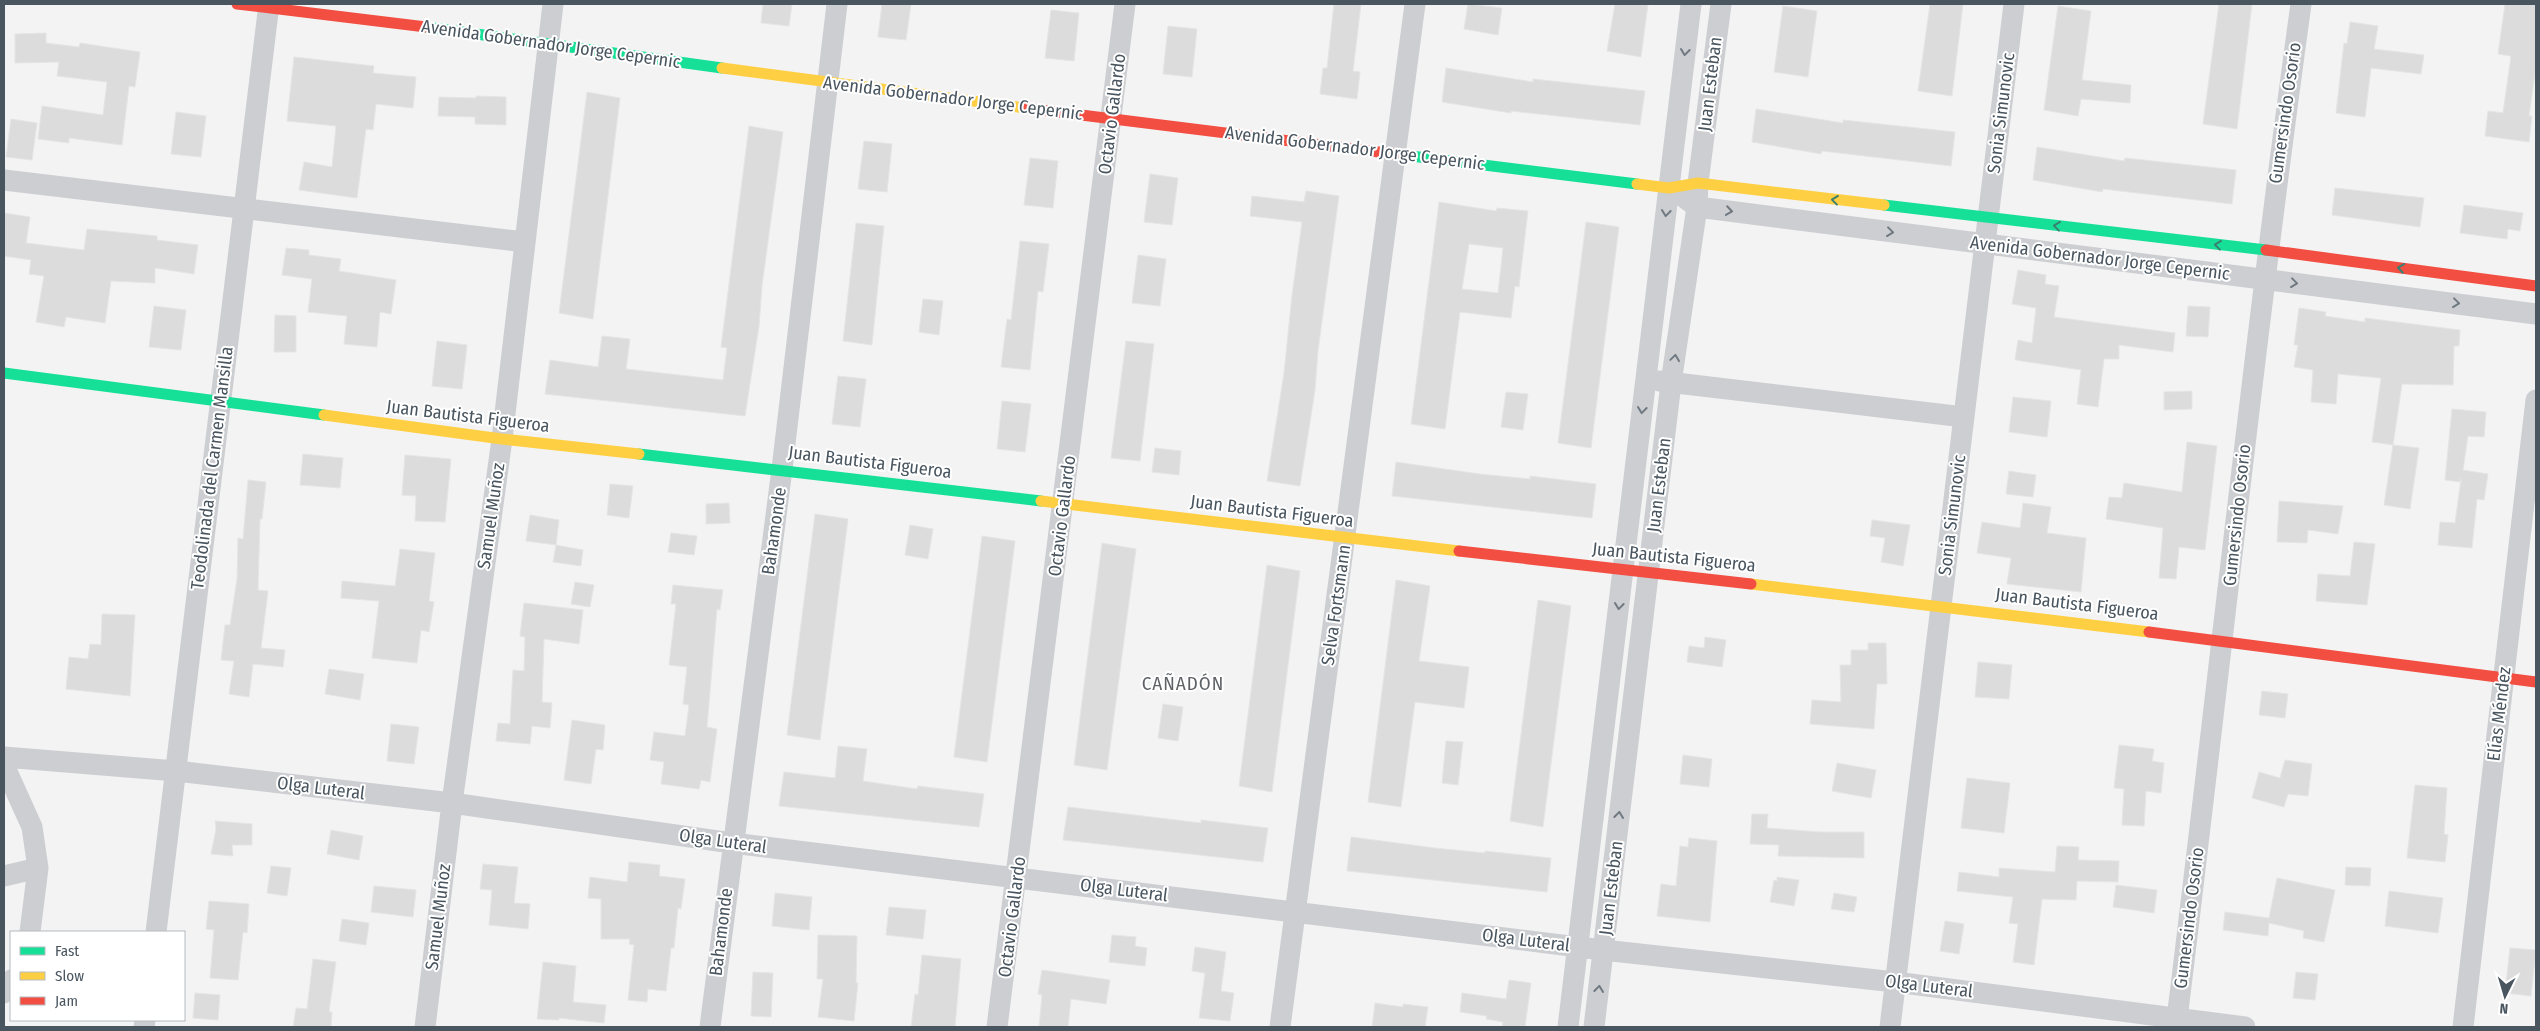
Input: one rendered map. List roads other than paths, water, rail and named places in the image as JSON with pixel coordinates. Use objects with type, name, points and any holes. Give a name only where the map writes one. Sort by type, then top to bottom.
[{"type":"street","name":"Avenida Gobernador Jorge Cepernic","points":[[237,4],[269,6],[548,42],[828,83],[1669,188],[1698,184],[2267,250],[2536,286]]},
{"type":"street","name":"Samuel Muñoz","points":[[424,1027],[452,803],[502,439],[553,4]]},
{"type":"street","name":"Bahamonde","points":[[710,1027],[732,843],[782,469],[837,4]]},
{"type":"street","name":"Octavio Gallardo","points":[[997,1027],[1125,4]]},
{"type":"street","name":"Selva Fortsmann","points":[[1280,1027],[1415,4]]},
{"type":"street","name":"Juan Esteban","points":[[1568,1027],[1691,4]]},
{"type":"street","name":"Juan Esteban","points":[[1594,1027],[1671,383],[1697,207],[1698,184],[1721,4]]},
{"type":"street","name":"Sonia Simunovic","points":[[1890,1027],[2014,4]]},
{"type":"street","name":"Gumersindo Osorio","points":[[2176,1023],[2223,640],[2263,279],[2300,4]]},
{"type":"street","name":"Teodolinada del Carmen Mansilla","points":[[156,931],[219,400],[269,6]]},
{"type":"street","points":[[4,180],[525,242]]},
{"type":"street","name":"Avenida Gobernador Jorge Cepernic","points":[[1669,188],[1697,207],[2536,314]]},
{"type":"street","name":"Juan Bautista Figueroa","points":[[4,373],[502,439],[782,469],[1346,538],[1941,604],[2536,682]]},
{"type":"street","points":[[1646,380],[1964,417]]},
{"type":"street","name":"Elías Méndez","points":[[2463,1027],[2536,400]]},
{"type":"street","name":"Olga Luteral","points":[[4,757],[176,770],[452,803],[732,843],[1294,910],[1603,950],[1895,982],[2176,1023],[2245,1027]]},
{"type":"street","points":[[4,765],[32,827],[38,868],[30,931]]},
{"type":"street","points":[[4,876],[38,868]]},
{"type":"street","points":[[4,993],[10,982]]},
{"type":"district","name":"CAÑADÓN","points":[[1183,683]]}]
